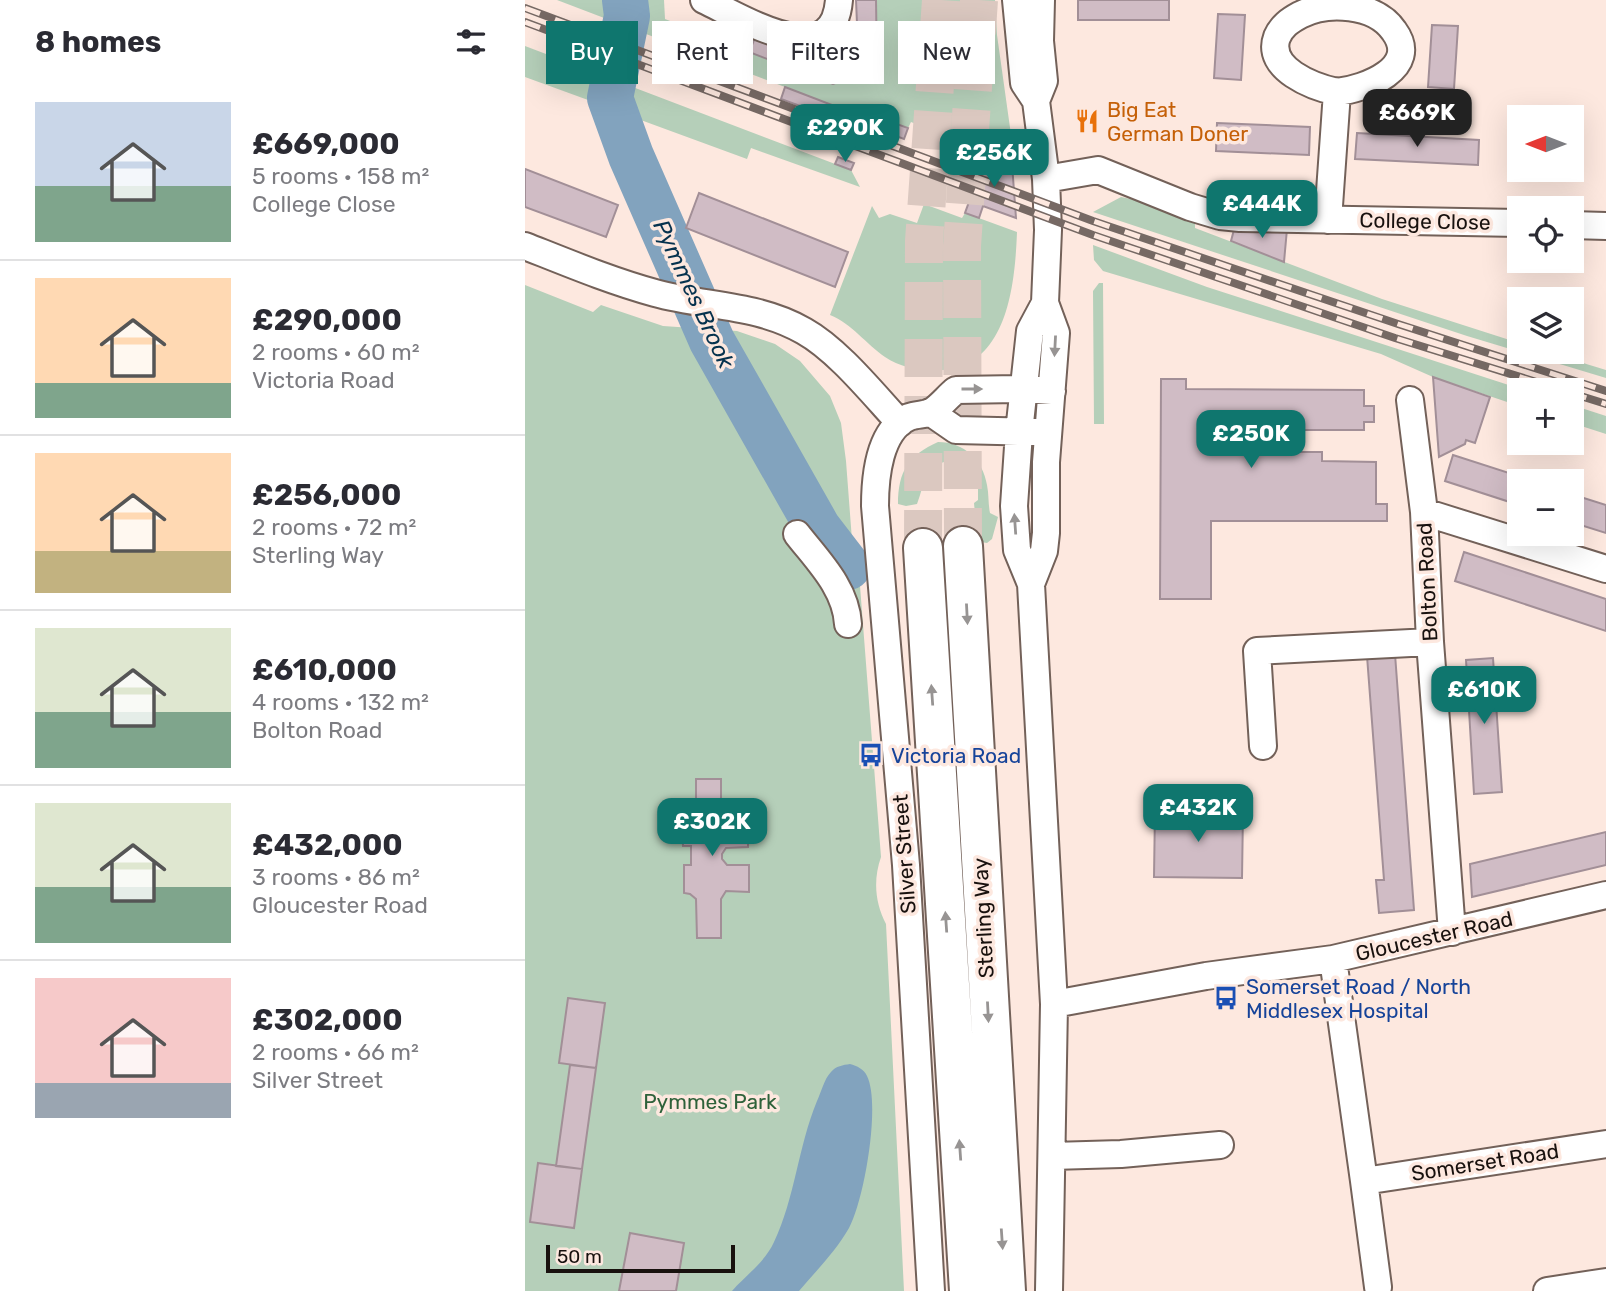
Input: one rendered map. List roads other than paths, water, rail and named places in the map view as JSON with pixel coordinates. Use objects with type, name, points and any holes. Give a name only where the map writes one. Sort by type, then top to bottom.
[{"type":"highway","name":"Sterling Way","points":[[963,546],[1006,1291]]},
{"type":"highway","name":"Sterling Way","points":[[923,548],[969,1291]]},
{"type":"street","points":[[704,0],[767,29],[810,40],[829,30],[835,19],[839,0]]},
{"type":"street","points":[[1016,0],[1024,83],[1036,101],[1046,178],[1048,230],[1045,303],[1056,333],[1048,432],[1046,533],[1044,551],[1031,584]]},
{"type":"street","points":[[1036,101],[1044,80],[1040,41],[1041,0]]},
{"type":"street","points":[[1333,7],[1361,10],[1387,24],[1398,39],[1400,50],[1398,61],[1391,71],[1371,85],[1337,92],[1312,84],[1283,66],[1277,57],[1275,45],[1283,25],[1315,9],[1333,7]]},
{"type":"street","points":[[1328,220],[1337,92]]},
{"type":"street","name":"College Close","points":[[1046,178],[1098,170],[1190,207],[1220,216],[1240,218],[1507,223]]},
{"type":"street","points":[[1584,225],[1606,226]]},
{"type":"street","points":[[525,246],[657,294],[762,312],[806,331],[832,352],[900,423],[909,417],[930,412],[956,390],[1052,391]]},
{"type":"street","points":[[1045,303],[1030,331],[1014,506],[1017,550],[1031,584],[1055,1004],[1049,1291]]},
{"type":"street","name":"Bolton Road","points":[[1410,400],[1424,512],[1430,642],[1453,932]]},
{"type":"street","points":[[930,412],[956,430],[1048,432]]},
{"type":"street","name":"Silver Street","points":[[900,423],[883,450],[876,469],[875,506],[906,865],[931,1291]]},
{"type":"street","points":[[1424,512],[1606,569]]},
{"type":"street","points":[[797,534],[842,595],[848,624]]},
{"type":"street","points":[[1262,746],[1257,652],[1430,642]]},
{"type":"street","name":"Gloucester Road","points":[[1055,1004],[1206,976],[1333,959],[1606,895]]},
{"type":"street","points":[[1333,959],[1378,1287]]},
{"type":"street","name":"Somerset Road","points":[[1364,1181],[1606,1144]]},
{"type":"street","points":[[1052,1156],[1121,1154],[1220,1145]]},
{"type":"street","points":[[1547,1291],[1602,1285]]},
{"type":"water","points":[[850,1064],[860,1068],[867,1076],[872,1108],[865,1175],[849,1228],[832,1253],[799,1291],[732,1291],[760,1262],[774,1242],[787,1208],[805,1136],[825,1082],[835,1068]]},
{"type":"waterway","name":"Pymmes Brook","points":[[625,0],[627,16],[610,98],[631,156],[712,341],[818,528],[848,567]]},
{"type":"tunnel","points":[[923,548],[924,241],[941,0]]},
{"type":"tunnel","points":[[963,546],[962,246],[979,0]]},
{"type":"railway","points":[[525,8],[1093,221],[1606,391]]},
{"type":"railway","points":[[525,22],[1093,235],[1395,338],[1523,378]]},
{"type":"railway","points":[[1584,397],[1606,404]]},
{"type":"place","name":"Big Eat German Doner","points":[[1087,121]]},
{"type":"place","name":"Victoria Road","points":[[871,755]]},
{"type":"place","name":"Somerset Road / North Middlesex Hospital","points":[[1226,998]]},
{"type":"park label","name":"Pymmes Park","points":[[710,1101]]}]
